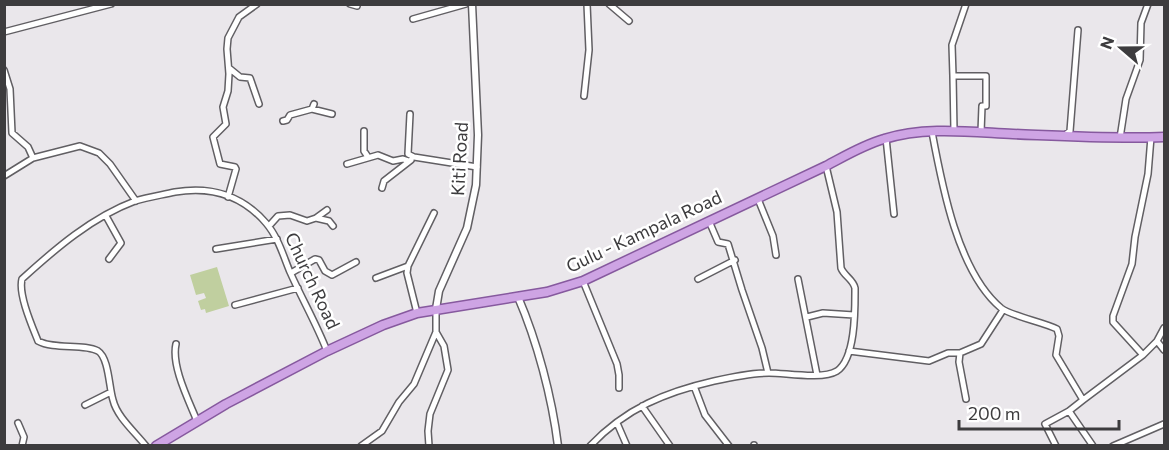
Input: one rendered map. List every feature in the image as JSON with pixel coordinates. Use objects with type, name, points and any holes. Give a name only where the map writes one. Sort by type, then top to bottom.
[{"type":"main road","name":"Gulu - Kampala Road","points":[[156,446],[327,351],[383,325],[417,313],[547,292],[583,281],[758,199],[860,147],[886,138],[954,131],[1120,138],[1159,136]]},
{"type":"street","points":[[4,32],[111,4]]},
{"type":"street","points":[[228,197],[236,169],[220,164],[213,137],[226,124],[223,107],[228,91],[227,43],[231,30],[239,17],[257,4]]},
{"type":"street","points":[[413,20],[466,4]]},
{"type":"street","name":"Kiti Road","points":[[436,309],[439,291],[467,228],[474,198],[478,135],[472,4]]},
{"type":"street","points":[[584,96],[589,50],[588,4]]},
{"type":"street","points":[[609,4],[629,21]]},
{"type":"street","points":[[954,131],[951,45],[966,4]]},
{"type":"street","points":[[1120,138],[1126,99],[1140,60],[1141,23],[1148,4]]},
{"type":"street","points":[[1064,136],[1070,131],[1078,30]]},
{"type":"street","points":[[229,68],[240,77],[250,78],[259,104]]},
{"type":"street","points":[[4,70],[10,89],[12,133],[28,147],[33,158]]},
{"type":"street","points":[[953,76],[986,76],[986,106],[982,106],[981,132]]},
{"type":"street","points":[[283,121],[287,120],[290,115],[313,106],[332,114]]},
{"type":"street","points":[[410,114],[408,154],[411,159]]},
{"type":"street","points":[[364,131],[364,151],[368,157]]},
{"type":"street","points":[[932,132],[948,206],[972,273],[1003,310],[1057,328],[1059,336],[1056,355],[1083,400]]},
{"type":"street","points":[[1143,354],[1113,322],[1113,315],[1132,264],[1148,174],[1159,136]]},
{"type":"street","points":[[886,138],[894,214]]},
{"type":"street","points":[[4,176],[13,173],[33,158],[72,147],[90,148],[110,164],[136,201]]},
{"type":"street","points":[[347,164],[378,155],[393,161],[411,159],[477,167]]},
{"type":"street","points":[[382,188],[384,181],[411,159]]},
{"type":"street","points":[[590,446],[642,406],[668,393],[739,375],[768,373],[817,375],[837,371],[847,358],[849,351],[854,315],[854,284],[843,274],[841,268],[837,212],[826,166]]},
{"type":"street","name":"Church Road","points":[[111,392],[105,360],[98,351],[46,345],[38,341],[22,294],[21,283],[22,279],[78,232],[136,201],[158,196],[201,189],[219,193],[247,206],[269,226],[327,351]]},
{"type":"street","points":[[758,199],[773,236],[776,255]]},
{"type":"street","points":[[269,226],[278,216],[290,215],[307,221],[327,210]]},
{"type":"street","points":[[417,313],[407,273],[408,266],[434,213]]},
{"type":"street","points":[[106,216],[121,243],[109,259]]},
{"type":"street","points":[[316,218],[329,221],[333,226]]},
{"type":"street","points":[[710,220],[715,238],[718,242],[728,244],[735,260],[768,373]]},
{"type":"street","points":[[216,249],[277,239]]},
{"type":"street","points":[[291,273],[315,259],[319,260],[325,271],[332,275],[356,262]]},
{"type":"street","points":[[698,279],[735,260]]},
{"type":"street","points":[[375,278],[408,266]]},
{"type":"street","points":[[798,279],[817,375]]},
{"type":"street","points":[[583,281],[617,364],[619,388]]},
{"type":"street","points":[[235,305],[298,288]]},
{"type":"street","points":[[518,297],[544,381],[558,446]]},
{"type":"street","points":[[360,446],[382,431],[389,423],[399,402],[414,384],[436,332],[436,309]]},
{"type":"street","points":[[849,351],[930,361],[948,353],[960,353],[981,344],[1003,310]]},
{"type":"street","points":[[807,317],[823,313],[854,315]]},
{"type":"street","points":[[1056,446],[1045,424],[1070,411],[1143,354],[1157,341],[1164,328]]},
{"type":"street","points":[[429,446],[430,414],[448,370],[444,346],[436,332]]},
{"type":"street","points":[[1157,341],[1164,350]]},
{"type":"street","points":[[176,344],[174,351],[177,367],[197,422]]},
{"type":"street","points":[[960,353],[959,362],[966,399]]},
{"type":"street","points":[[694,386],[705,415],[729,446]]},
{"type":"street","points":[[85,405],[111,392],[117,411],[146,446]]},
{"type":"street","points":[[642,406],[670,446]]},
{"type":"street","points":[[1070,411],[1093,446]]},
{"type":"street","points":[[18,423],[24,437],[22,446]]},
{"type":"street","points":[[617,423],[627,446]]},
{"type":"street","points":[[1113,446],[1164,424]]},
{"type":"green space","points":[[217,267],[229,306],[206,313],[205,309],[201,310],[198,301],[206,298],[204,293],[196,295],[190,275]]}]
